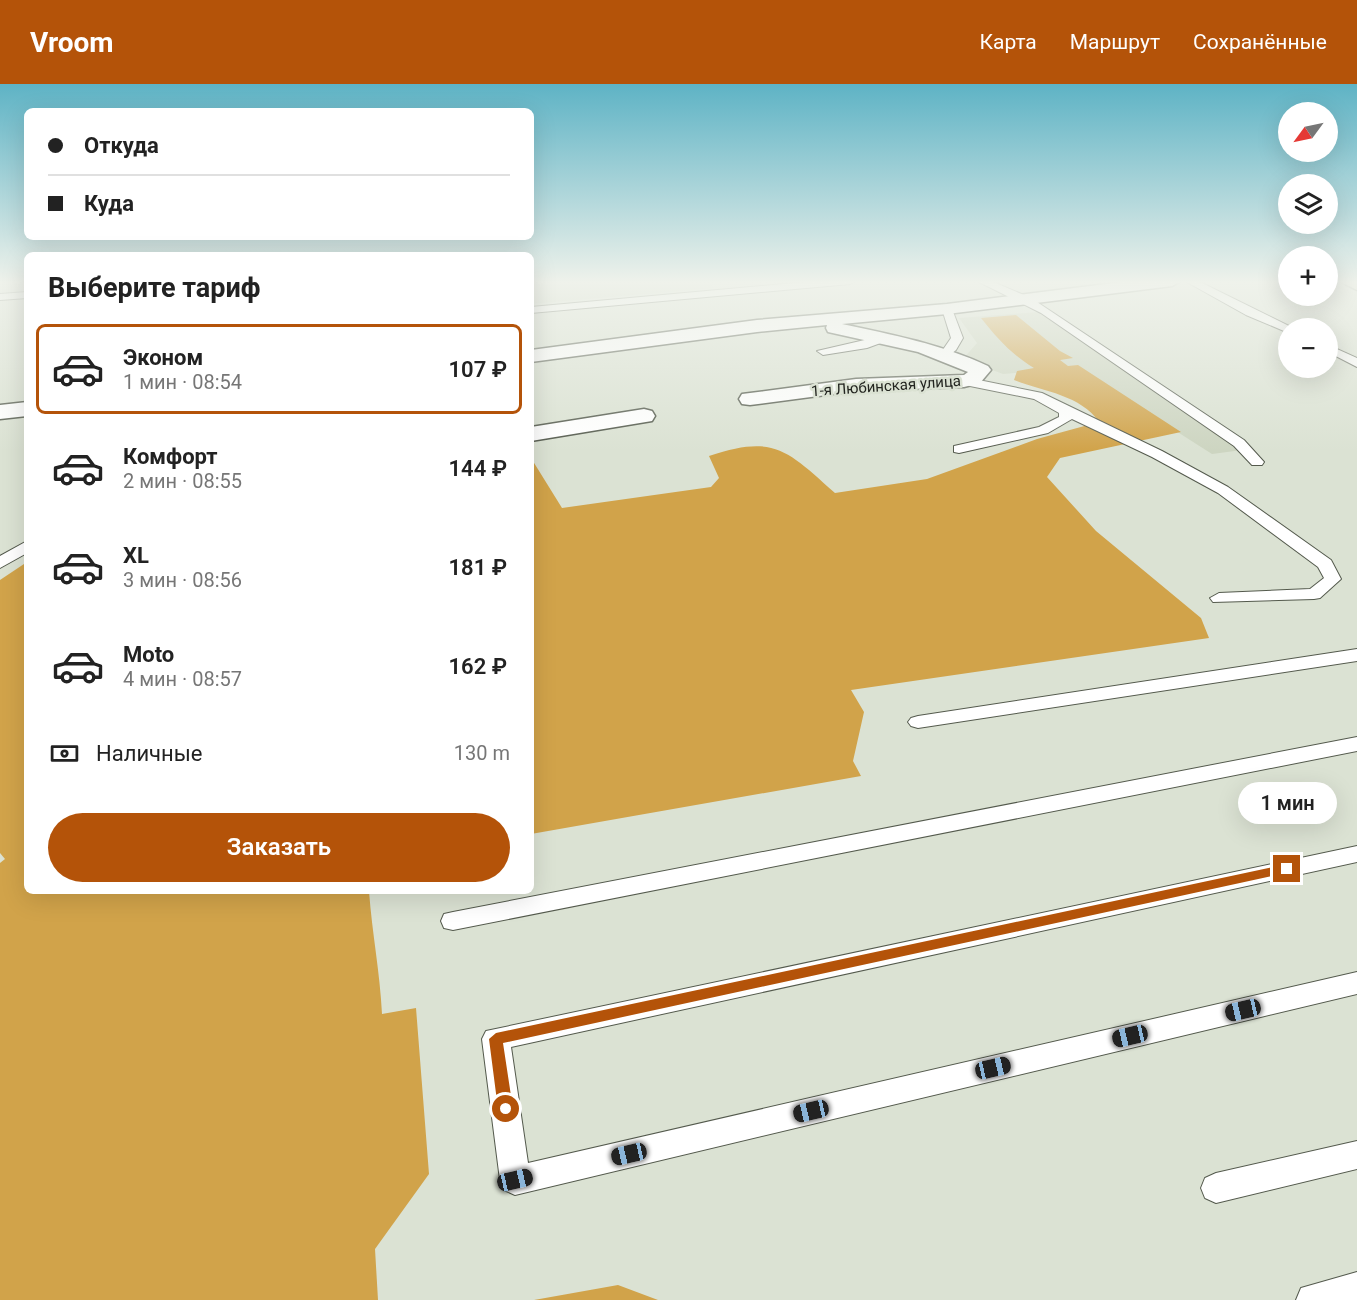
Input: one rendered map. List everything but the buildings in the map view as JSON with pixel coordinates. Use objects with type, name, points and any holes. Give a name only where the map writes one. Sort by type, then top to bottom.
[{"type":"street","points":[[534,356],[661,338]]},
{"type":"street","points":[[877,338],[946,354],[973,375]]},
{"type":"street","name":"1-я Любинская улица","points":[[750,399],[856,385],[973,375]]},
{"type":"street","points":[[0,411],[24,409]]},
{"type":"street","points":[[534,434],[644,416]]},
{"type":"lane","points":[[946,354],[956,344],[957,338]]},
{"type":"lane","points":[[1083,338],[1239,443],[1257,462]]},
{"type":"lane","points":[[823,351],[867,345],[882,339]]},
{"type":"lane","points":[[1338,353],[1357,363]]},
{"type":"lane","points":[[973,375],[1011,389]]},
{"type":"lane","points":[[973,375],[1038,396],[1157,454],[1223,490],[1325,564],[1333,579],[1314,594],[1219,598]]},
{"type":"lane","points":[[959,449],[1043,430],[1065,419],[1066,411]]},
{"type":"lane","points":[[0,563],[24,548]]},
{"type":"lane","points":[[918,722],[1357,655]]},
{"type":"lane","points":[[453,921],[1357,744]]},
{"type":"lane","points":[[1357,854],[496,1039],[515,1180],[1357,983]]},
{"type":"lane","points":[[1216,1188],[1357,1155]]},
{"type":"lane","points":[[1313,1300],[1357,1289]]},
{"type":"shaded area","points":[[973,338],[1076,338],[1242,450],[1212,454],[1077,368],[1003,374],[963,359],[977,343]]},
{"type":"shaded area","points":[[998,338],[1044,338],[1073,358],[1060,360],[1068,366],[1078,365],[1181,432],[1060,458],[1047,477],[1096,531],[1201,618],[1209,638],[851,690],[864,712],[853,761],[861,776],[534,833],[534,463],[562,508],[711,487],[719,478],[709,456],[749,446],[778,450],[791,457],[835,493],[927,479],[1037,439],[1099,422],[1091,413],[1072,400],[1014,380],[1017,371],[1034,368]]},
{"type":"shaded area","points":[[24,564],[24,894],[369,894],[382,1014],[416,1008],[429,1174],[375,1249],[378,1300],[0,1300],[0,863],[5,859],[0,853],[0,580]]},
{"type":"shaded area","points":[[618,1285],[658,1300],[534,1300]]},
{"type":"route","points":[[506,1109],[496,1039],[1287,869]]}]
